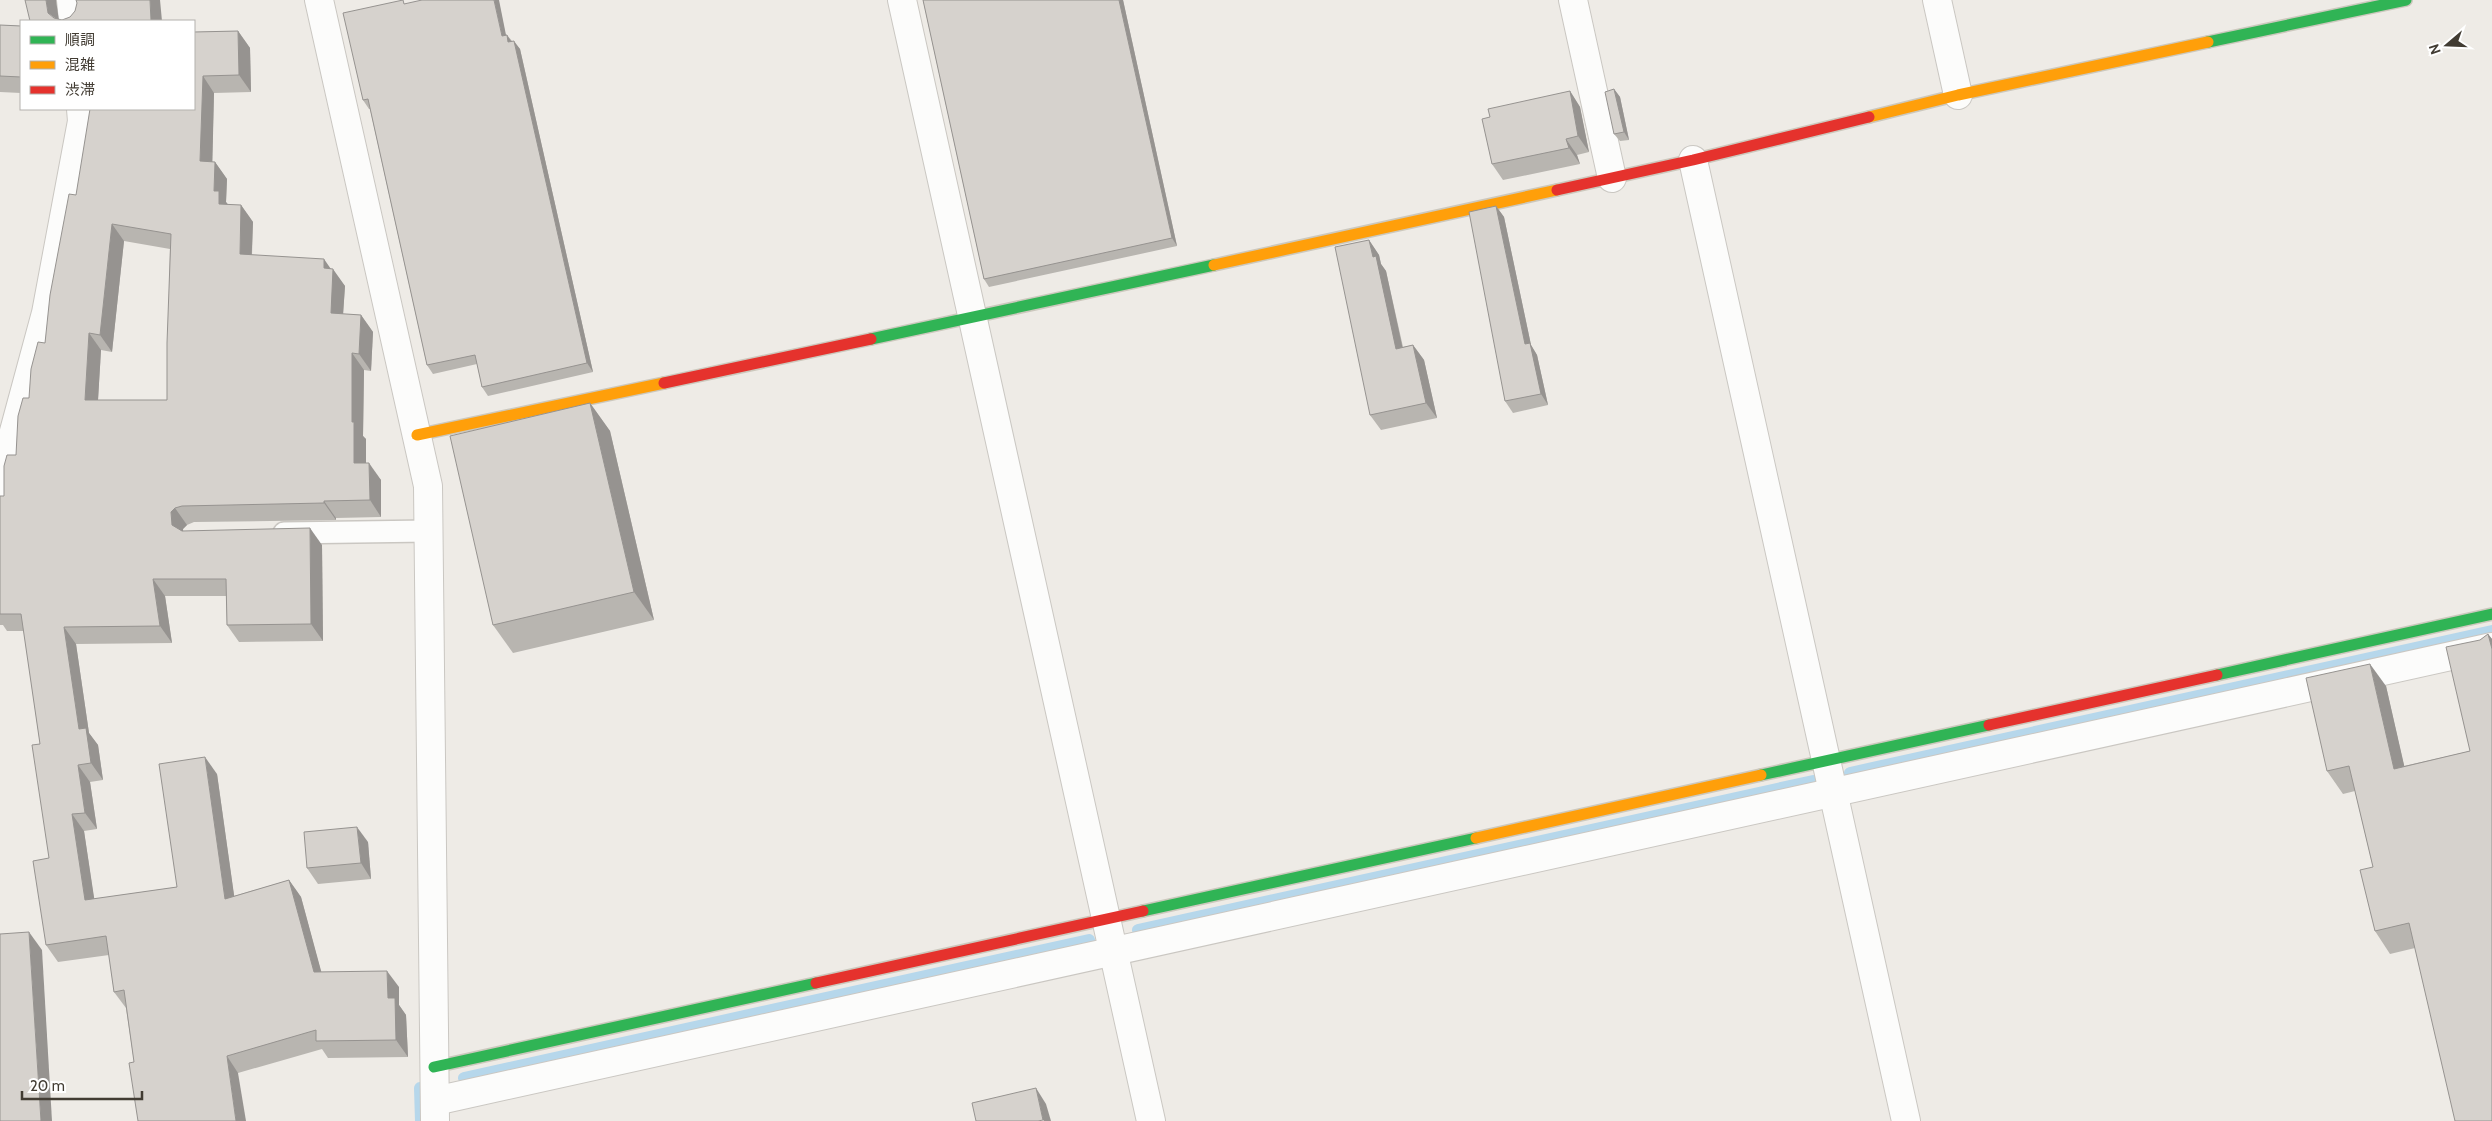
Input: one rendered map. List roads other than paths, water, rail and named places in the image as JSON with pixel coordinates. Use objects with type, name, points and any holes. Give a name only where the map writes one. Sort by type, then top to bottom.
[{"type":"street","points":[[71,0],[73,20]]},
{"type":"street","points":[[319,0],[428,486],[435,1111],[1114,952],[2492,647]]},
{"type":"street","points":[[902,0],[1151,1121]]},
{"type":"street","points":[[1573,0],[1612,178]]},
{"type":"street","points":[[1937,0],[1958,95]]},
{"type":"street","points":[[417,435],[973,318],[1693,160],[1958,95],[2406,0]]},
{"type":"street","points":[[0,483],[46,314],[82,121],[81,110]]},
{"type":"street","points":[[1693,160],[1906,1121]]},
{"type":"street","points":[[434,1067],[2492,614]]},
{"type":"lane","points":[[262,534],[429,530]]},
{"type":"waterway","points":[[1850,773],[2492,631]]},
{"type":"waterway","points":[[1138,930],[1813,781]]},
{"type":"waterway","points":[[464,1078],[1089,940]]},
{"type":"waterway","points":[[420,1088],[421,1121]]}]
